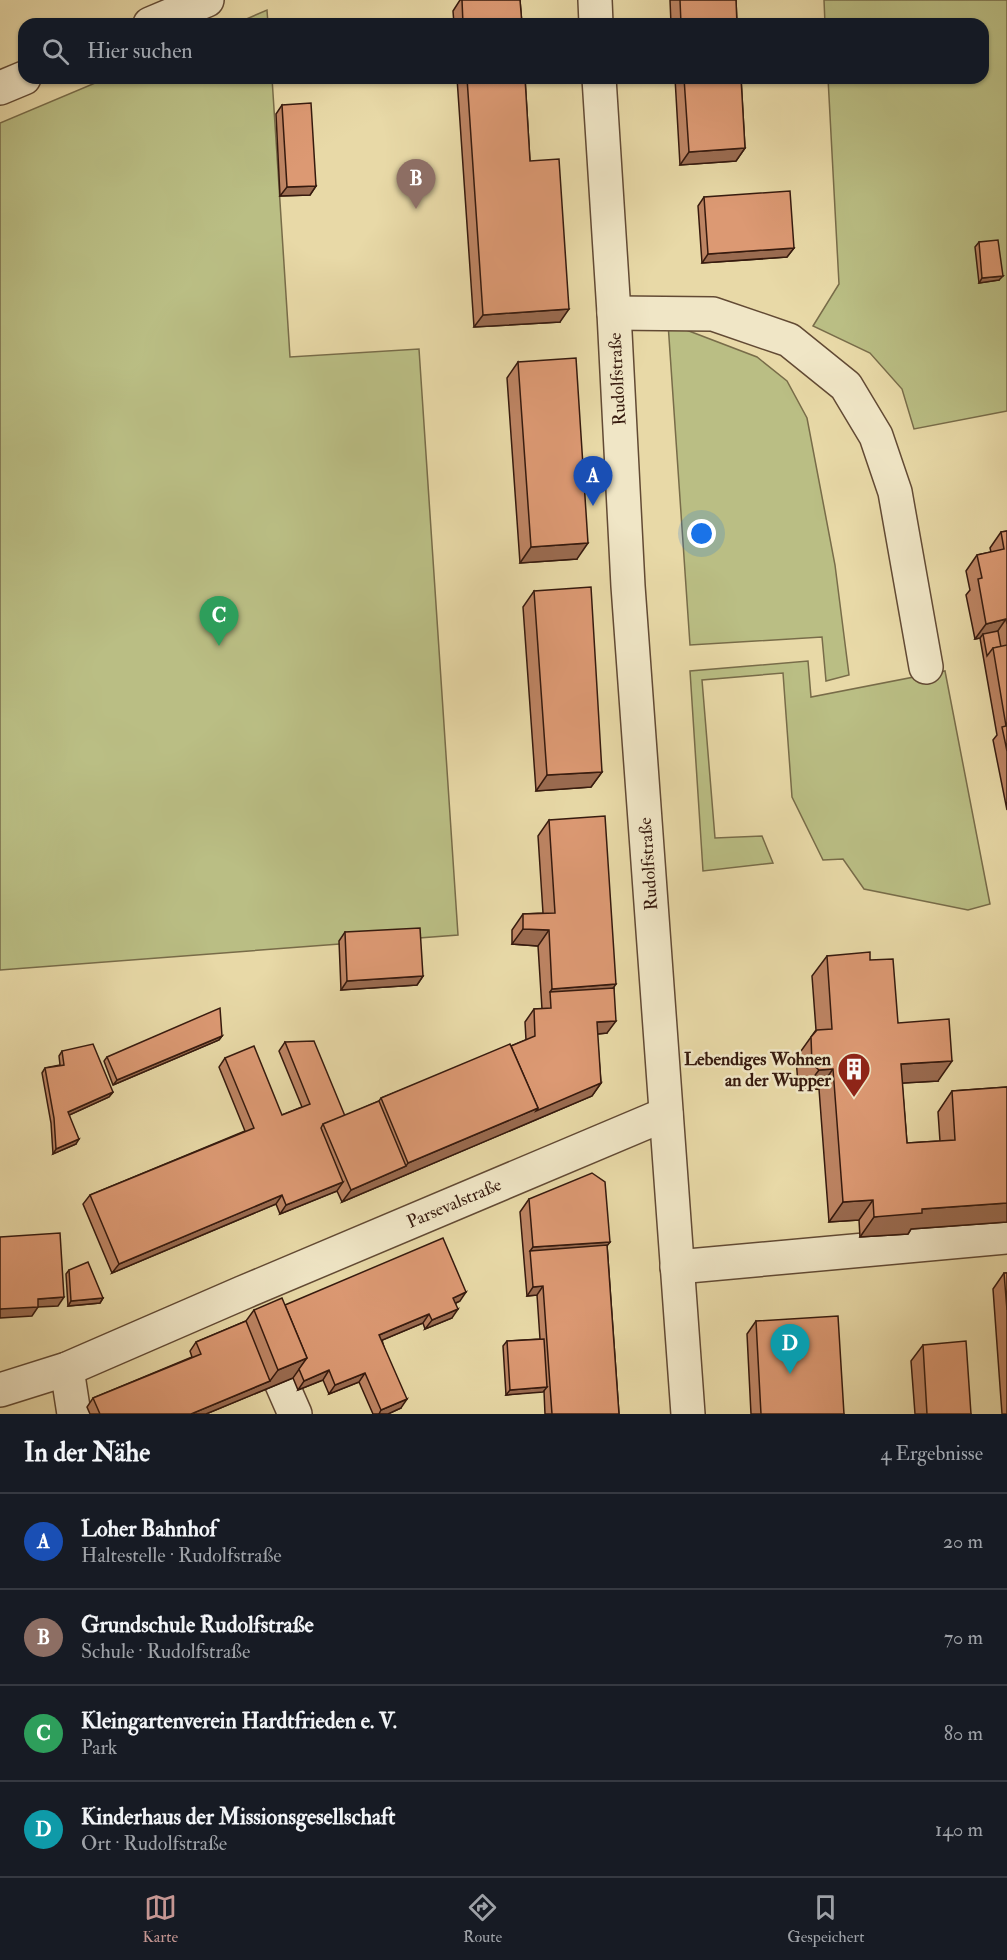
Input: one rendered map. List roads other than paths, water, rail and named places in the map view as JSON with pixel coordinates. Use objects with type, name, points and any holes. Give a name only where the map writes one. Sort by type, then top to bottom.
[{"type":"street","points":[[164,18],[207,0]]},
{"type":"street","points":[[595,0],[596,18]]},
{"type":"street","points":[[0,88],[18,80]]},
{"type":"street","name":"Rudolfstraße","points":[[599,84],[628,586],[688,1414]]},
{"type":"street","name":"Rudolfstraße","points":[[614,313],[713,314],[789,340],[846,386],[876,436],[895,492],[926,667]]},
{"type":"street","name":"Parsevalstraße","points":[[0,1390],[67,1369],[666,1114]]},
{"type":"street","points":[[676,1267],[1007,1237]]},
{"type":"street","points":[[242,1293],[295,1414]]},
{"type":"street","points":[[67,1369],[74,1414]]},
{"type":"place","name":"Grundschule Rudolfstraße","points":[[416,209]]},
{"type":"place","name":"Loher Bahnhof","points":[[593,506]]},
{"type":"place","name":"Kleingartenverein Hardtfrieden e. V.","points":[[219,646]]},
{"type":"place","name":"Lebendiges Wohnen an der Wupper","points":[[854,1098]]},
{"type":"place","name":"Kinderhaus der Missionsgesellschaft","points":[[790,1374]]}]
